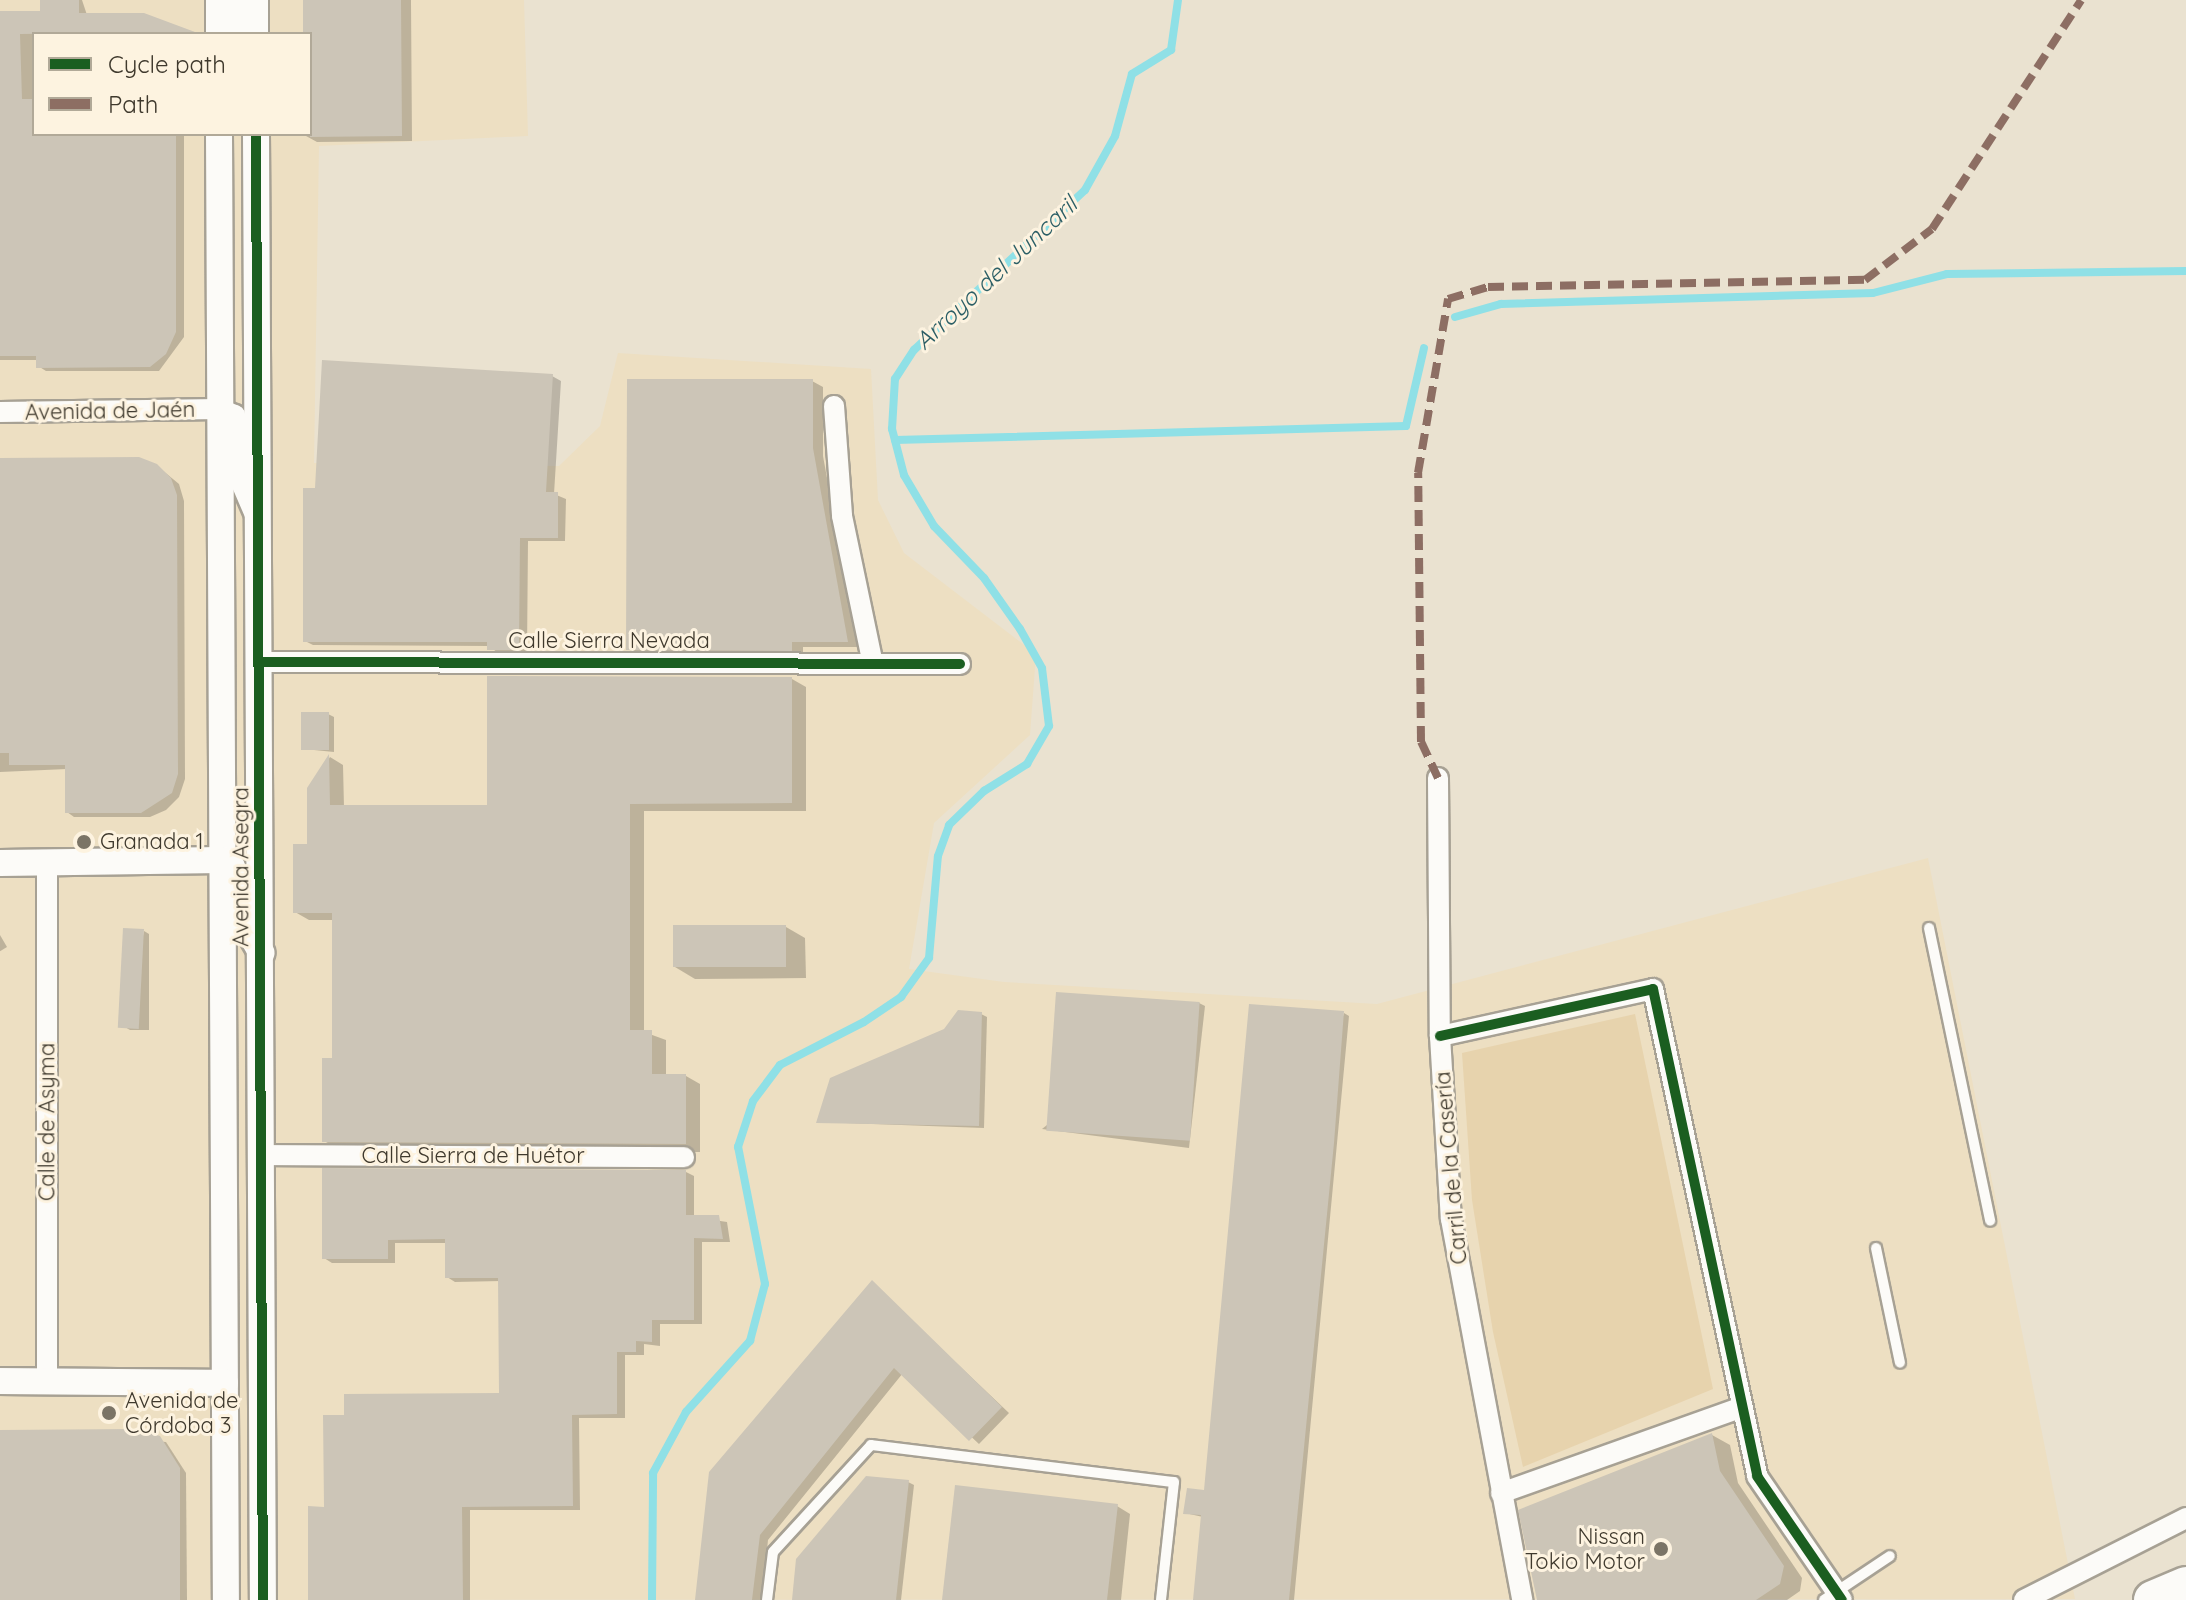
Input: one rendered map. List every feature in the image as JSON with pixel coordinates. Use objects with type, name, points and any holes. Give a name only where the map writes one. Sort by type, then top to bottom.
[{"type":"highway","points":[[2153,1600],[2186,1586]]},
{"type":"street","points":[[219,0],[219,32]]},
{"type":"street","points":[[239,0],[241,32]]},
{"type":"street","points":[[255,0],[255,32]]},
{"type":"street","name":"Avenida Asegra","points":[[219,136],[226,1600]]},
{"type":"street","name":"Avenida Asegra","points":[[256,136],[263,1600]]},
{"type":"street","points":[[834,406],[842,516],[872,660]]},
{"type":"street","points":[[220,409],[235,415],[239,478],[258,523]]},
{"type":"street","name":"Avenida de Jaén","points":[[0,412],[220,409]]},
{"type":"street","name":"Calle Sierra Nevada","points":[[259,662],[872,660],[960,664]]},
{"type":"street","name":"Carril de la Casería","points":[[1438,778],[1440,1036],[1451,1219],[1522,1600]]},
{"type":"street","points":[[0,863],[222,860],[232,867],[240,889],[242,919],[262,953]]},
{"type":"street","name":"Calle de Asyma","points":[[47,863],[47,1381]]},
{"type":"street","points":[[1440,1036],[1653,989],[1757,1476],[1834,1597]]},
{"type":"street","points":[[222,1156],[262,1155]]},
{"type":"street","name":"Calle Sierra de Huétor","points":[[262,1155],[684,1157]]},
{"type":"street","points":[[0,1381],[225,1383],[263,1349]]},
{"type":"street","points":[[1501,1493],[1742,1407]]},
{"type":"street","points":[[2024,1600],[2186,1518]]},
{"type":"lane","points":[[1929,928],[1990,1221]]},
{"type":"lane","points":[[1876,1248],[1900,1363]]},
{"type":"lane","points":[[767,1600],[773,1552],[871,1445],[1174,1482],[1161,1600]]},
{"type":"lane","points":[[1834,1597],[1890,1556]]},
{"type":"shaded area","points":[[0,0],[524,0],[528,136],[319,146],[314,463],[559,466],[600,426],[618,353],[871,369],[878,500],[904,553],[1036,654],[1030,735],[934,823],[909,969],[1004,982],[1377,1004],[1928,858],[2075,1599],[0,1600]]},
{"type":"shaded area","points":[[1635,1014],[1713,1389],[1523,1467],[1493,1332],[1472,1200],[1462,1053]]},
{"type":"building","points":[[40,0],[79,0],[79,13],[144,13],[195,32],[20,34],[22,99],[32,99],[32,136],[176,136],[176,332],[166,354],[150,367],[36,368],[36,356],[0,356],[0,11],[40,11]]},
{"type":"building","points":[[303,0],[401,0],[402,136],[310,137],[312,32],[303,32]]},
{"type":"building","points":[[322,360],[553,374],[546,492],[558,492],[558,538],[520,538],[519,650],[487,650],[487,642],[303,642],[303,488],[315,488]]},
{"type":"building","points":[[627,379],[813,379],[813,448],[848,642],[792,642],[792,651],[626,650]]},
{"type":"building","points":[[139,457],[157,464],[171,478],[177,495],[178,774],[172,793],[141,813],[65,813],[65,765],[9,765],[9,753],[0,753],[0,458]]},
{"type":"building","points":[[487,676],[792,677],[792,803],[630,804],[630,1030],[652,1030],[652,1074],[686,1074],[686,1144],[322,1142],[322,1058],[332,1058],[332,913],[293,913],[293,844],[307,844],[307,788],[329,754],[330,805],[487,805]]},
{"type":"building","points":[[301,712],[329,712],[329,750],[301,750]]},
{"type":"building","points":[[673,925],[786,925],[786,967],[673,967]]},
{"type":"building","points":[[123,928],[144,929],[139,1029],[118,1028]]},
{"type":"building","points":[[1056,992],[1200,1002],[1190,1141],[1046,1131]]},
{"type":"building","points":[[1249,1004],[1344,1011],[1334,1143],[1289,1600],[1193,1600],[1201,1515],[1183,1514],[1187,1488],[1204,1490]]},
{"type":"building","points":[[958,1010],[982,1012],[979,1126],[816,1123],[830,1078],[944,1029]]},
{"type":"building","points":[[322,1168],[686,1170],[686,1215],[719,1215],[723,1239],[694,1238],[694,1320],[652,1320],[652,1342],[636,1341],[636,1352],[617,1352],[617,1414],[572,1415],[573,1506],[462,1507],[463,1600],[308,1600],[308,1506],[324,1507],[323,1415],[344,1415],[344,1394],[499,1393],[498,1278],[445,1278],[445,1239],[388,1240],[388,1259],[322,1259]]},
{"type":"building","points":[[872,1280],[1002,1407],[969,1441],[894,1368],[760,1535],[752,1600],[695,1600],[709,1472]]},
{"type":"building","points":[[136,1429],[160,1436],[180,1468],[180,1600],[0,1600],[0,1430]]},
{"type":"building","points":[[1712,1433],[1720,1471],[1784,1566],[1780,1584],[1756,1600],[1537,1600],[1518,1510]]},
{"type":"building","points":[[866,1476],[909,1480],[896,1600],[792,1600],[796,1559]]},
{"type":"building","points":[[955,1485],[1118,1504],[1107,1600],[942,1600]]},
{"type":"waterway","name":"Arroyo del Juncaril","points":[[652,1600],[653,1473],[686,1412],[750,1341],[765,1284],[738,1147],[753,1101],[780,1065],[864,1022],[901,997],[929,958],[938,856],[949,825],[984,791],[1027,764],[1049,726],[1042,668],[1020,629],[984,578],[934,526],[904,475],[892,429],[895,379],[914,350],[1085,190],[1115,136],[1132,74],[1171,50],[1178,0]]},
{"type":"waterway","points":[[1455,317],[1501,304],[1873,293],[1947,274],[2186,271]]},
{"type":"waterway","points":[[895,440],[1406,426],[1424,348]]},
{"type":"marked path","points":[[1438,778],[1421,742],[1418,473],[1448,299],[1488,287],[1865,280],[1932,229],[2081,0]]},
{"type":"cycle path","points":[[256,136],[263,1600]]},
{"type":"cycle path","points":[[259,662],[960,664]]},
{"type":"cycle path","points":[[1440,1036],[1653,989],[1757,1476],[1842,1600]]},
{"type":"place","name":"Granada 1","points":[[84,842]]},
{"type":"place","name":"Avenida de Córdoba 3","points":[[109,1413]]},
{"type":"place","name":"Nissan Tokio Motor","points":[[1661,1549]]}]
